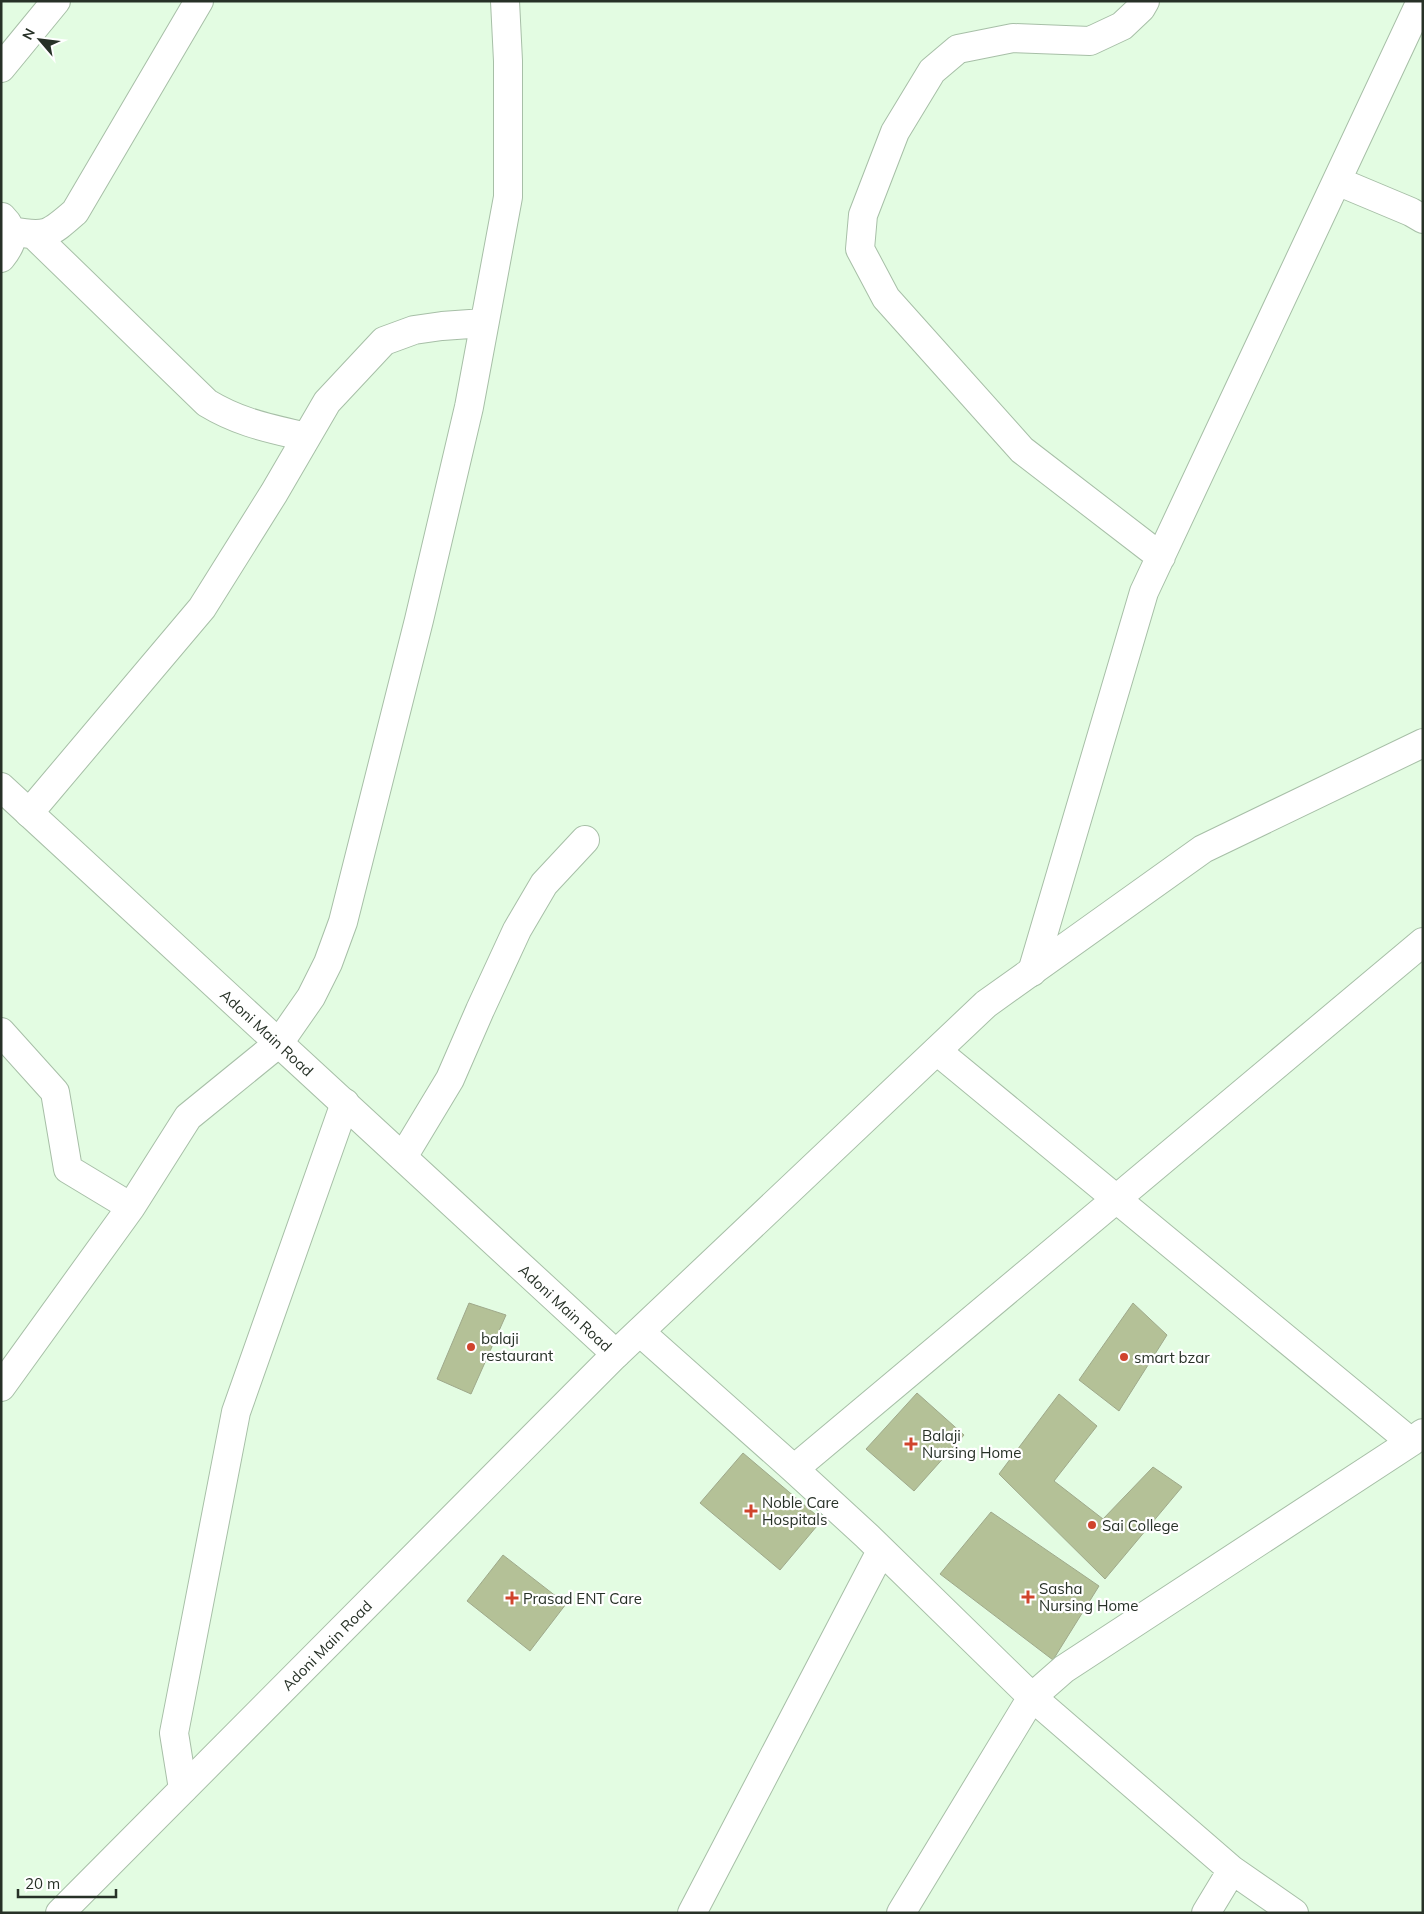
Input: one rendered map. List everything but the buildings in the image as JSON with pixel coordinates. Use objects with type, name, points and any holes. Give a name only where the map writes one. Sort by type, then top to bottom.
[{"type":"street","points":[[1,68],[56,1]]},
{"type":"street","points":[[16,228],[55,230],[75,212],[199,1]]},
{"type":"street","points":[[1,1387],[131,1207],[188,1117],[279,1043],[311,997],[328,963],[343,922],[420,620],[469,407],[508,197],[508,61],[505,1]]},
{"type":"street","points":[[1144,1],[1141,8],[1122,26],[1090,41],[1013,38],[958,49],[932,71],[895,132],[863,215],[860,249],[886,298],[1022,450],[1161,557]]},
{"type":"street","points":[[1032,972],[1144,592],[1421,1]]},
{"type":"street","points":[[1336,181],[1411,212],[1423,219]]},
{"type":"street","points":[[1,258],[12,240],[16,228]]},
{"type":"street","points":[[16,228],[207,403],[227,415],[248,423],[306,437]]},
{"type":"street","points":[[29,812],[202,608],[327,402],[384,341],[414,330],[484,323]]},
{"type":"street","points":[[616,1354],[986,1004],[1203,850],[1423,744]]},
{"type":"street","name":"Adoni Main Road","points":[[1,787],[616,1354],[60,1913]]},
{"type":"street","points":[[402,1157],[450,1079],[517,930],[544,884],[585,840]]},
{"type":"street","points":[[794,1469],[1423,942]]},
{"type":"street","points":[[1,1032],[55,1092],[68,1169],[131,1207]]},
{"type":"street","points":[[901,1913],[1032,1697],[1064,1669],[1417,1437],[1116,1199],[936,1051]]},
{"type":"street","points":[[183,1789],[174,1733],[236,1412],[344,1103]]},
{"type":"street","points":[[640,1332],[794,1469],[882,1551],[1032,1697],[1232,1870],[1294,1913]]},
{"type":"street","points":[[692,1913],[882,1551]]},
{"type":"street","points":[[1206,1913],[1232,1870]]},
{"type":"place","name":"balaji restaurant","points":[[471,1347]]},
{"type":"place","name":"smart bzar","points":[[1124,1357]]},
{"type":"place","name":"Balaji Nursing Home","points":[[911,1444]]},
{"type":"place","name":"Noble Care Hospitals","points":[[751,1511]]},
{"type":"place","name":"Sai College","points":[[1092,1525]]},
{"type":"place","name":"Sasha Nursing Home","points":[[1028,1597]]},
{"type":"place","name":"Prasad ENT Care","points":[[512,1598]]}]
